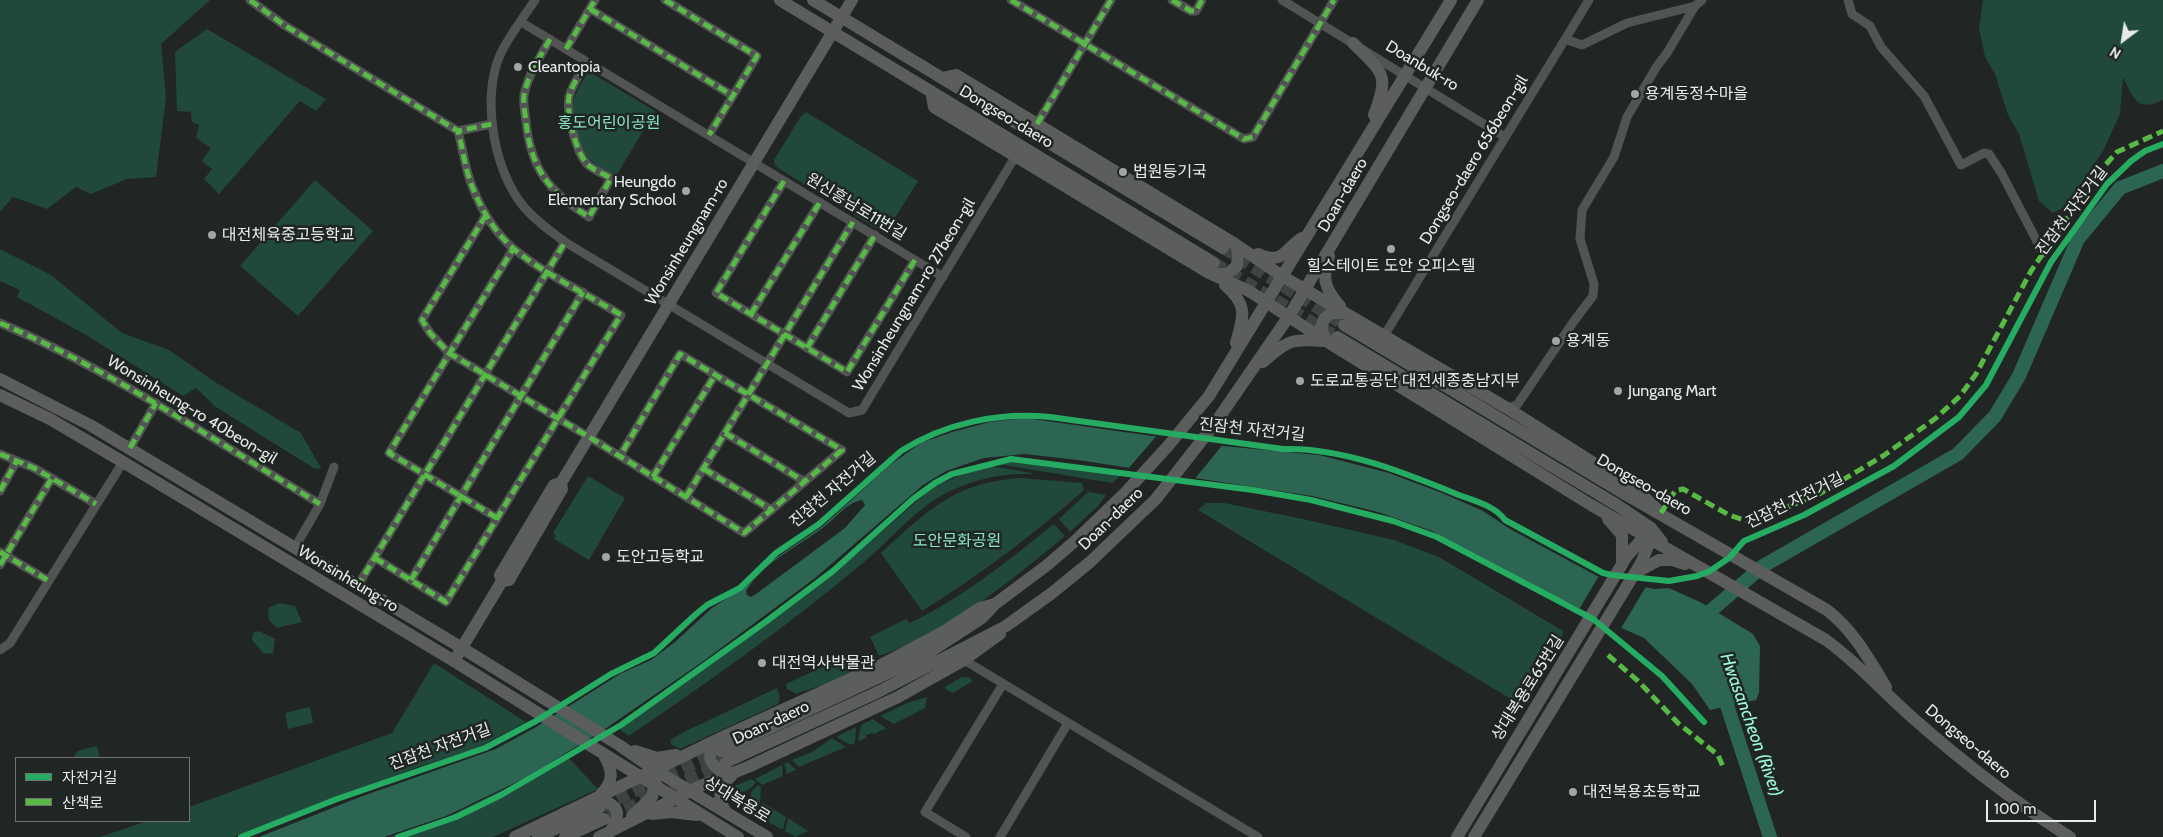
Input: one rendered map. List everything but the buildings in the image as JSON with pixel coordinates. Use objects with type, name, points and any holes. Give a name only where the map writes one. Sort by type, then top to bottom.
[{"type":"street","points":[[250,0],[284,26],[458,131],[492,124]]},
{"type":"street","name":"Wonsinheungnam-ro 27beon-gil","points":[[535,0],[500,55],[492,81],[492,124],[510,186],[523,207],[564,242],[849,413],[862,410],[1015,157]]},
{"type":"street","points":[[566,49],[595,0]]},
{"type":"street","points":[[665,0],[757,56],[709,136]]},
{"type":"street","name":"Dongseo-daero","points":[[780,0],[931,91],[1212,268]]},
{"type":"street","name":"Dongseo-daero","points":[[812,0],[1229,246]]},
{"type":"street","points":[[841,17],[852,0]]},
{"type":"street","points":[[1011,0],[1244,139],[1253,137],[1334,0]]},
{"type":"street","points":[[1037,124],[1111,0]]},
{"type":"street","points":[[1172,0],[1190,12],[1196,11],[1202,0]]},
{"type":"street","name":"Doanbuk-ro","points":[[1282,0],[1406,74],[1506,137]]},
{"type":"street","name":"Doan-daero","points":[[721,749],[943,632],[980,608],[995,604],[1046,566],[1125,493],[1192,418],[1229,363],[1451,0]]},
{"type":"street","name":"Doan-daero","points":[[721,749],[878,692],[1006,626],[1052,593],[1090,562],[1156,499],[1216,422],[1289,316],[1478,0]]},
{"type":"street","name":"Dongseo-daero 656beon-gil","points":[[1384,336],[1589,0]]},
{"type":"street","points":[[1507,408],[1517,405],[1574,320],[1593,296],[1594,284],[1580,239],[1582,210],[1614,157],[1627,117],[1656,66],[1667,53],[1695,6],[1702,0]]},
{"type":"street","points":[[1848,0],[1852,14],[1870,26],[1881,46],[1924,96],[1961,164],[1984,153],[1989,154],[2002,174],[2043,254]]},
{"type":"street","points":[[1565,39],[1582,45],[1627,23],[1695,6]]},
{"type":"street","points":[[590,9],[733,96]]},
{"type":"street","name":"Wonsinheungnam-ro","points":[[454,661],[502,581],[509,580],[562,489],[561,483],[841,17]]},
{"type":"street","name":"원신흥남로11번길","points":[[521,22],[943,276]]},
{"type":"street","points":[[550,39],[534,66],[524,97],[528,136],[544,179],[570,205],[589,217],[611,178],[588,164],[580,152],[568,108],[569,96],[587,62]]},
{"type":"street","points":[[1353,43],[1381,72],[1383,82],[1382,94],[1363,144]]},
{"type":"street","points":[[942,78],[956,75],[1229,246],[1305,290],[1346,319]]},
{"type":"street","points":[[931,91],[934,106],[1015,157],[1212,268],[1289,316],[1332,339],[1591,505],[1649,534],[1661,514],[1638,491],[1507,408],[1384,336],[1331,313],[1324,319],[1321,328],[1332,339]]},
{"type":"street","points":[[375,558],[446,602],[621,315],[547,271],[513,248],[486,215],[472,185],[458,131]]},
{"type":"street","points":[[784,180],[716,293],[806,348],[847,372],[915,260]]},
{"type":"street","points":[[751,314],[820,202]]},
{"type":"street","points":[[486,215],[422,320],[430,333],[449,353],[590,437],[653,477],[744,533],[842,450],[680,354],[620,456]]},
{"type":"street","points":[[686,497],[853,222]]},
{"type":"street","points":[[1229,246],[1269,259],[1276,258],[1310,232]]},
{"type":"street","points":[[806,348],[875,235]]},
{"type":"street","points":[[357,587],[564,242]]},
{"type":"street","points":[[1333,244],[1328,258],[1325,280],[1328,293],[1346,319]]},
{"type":"street","points":[[1212,268],[1219,276],[1227,274],[1237,266],[1238,250],[1229,246]]},
{"type":"street","points":[[498,518],[389,453],[513,248]]},
{"type":"street","points":[[1212,268],[1237,296],[1243,309],[1242,323],[1229,363]]},
{"type":"street","points":[[411,580],[583,292]]},
{"type":"street","name":"Dongseo-daero","points":[[1346,319],[1661,514],[1827,610],[1843,622],[1858,640],[1897,704]]},
{"type":"street","name":"Wonsinheung-ro 40beon-gil","points":[[0,323],[76,357],[156,403],[320,504]]},
{"type":"street","points":[[1252,372],[1287,342],[1304,339],[1332,339]]},
{"type":"street","name":"Dongseo-daero","points":[[1332,339],[1609,500],[1667,548],[1807,631],[1826,640],[1848,656],[1897,704],[1981,776],[2022,807],[2070,837]]},
{"type":"street","points":[[653,477],[715,375]]},
{"type":"street","name":"Wonsinheung-ro","points":[[0,379],[59,408],[130,448],[619,745]]},
{"type":"street","name":"Wonsinheung-ro","points":[[0,394],[123,462],[454,661],[675,798]]},
{"type":"street","points":[[130,448],[156,403]]},
{"type":"street","points":[[725,433],[805,482]]},
{"type":"street","points":[[0,454],[34,468],[96,504]]},
{"type":"street","points":[[0,491],[16,462]]},
{"type":"street","points":[[0,650],[10,642],[123,462]]},
{"type":"street","points":[[294,549],[320,504],[334,467]]},
{"type":"street","points":[[704,469],[772,510]]},
{"type":"street","points":[[0,565],[3,553],[52,478]]},
{"type":"street","points":[[1591,505],[1613,523],[1622,535],[1623,560]]},
{"type":"street","name":"상대복용로65번길","points":[[1456,837],[1582,632],[1623,560],[1649,534]]},
{"type":"street","name":"상대복용로65번길","points":[[1474,837],[1638,568],[1649,534]]},
{"type":"street","points":[[3,553],[48,580]]},
{"type":"street","points":[[1638,568],[1642,571],[1651,563],[1667,559],[1703,569]]},
{"type":"street","points":[[610,832],[675,798],[734,773],[898,697],[964,660],[998,637],[1006,626]]},
{"type":"street","points":[[964,660],[1258,837]]},
{"type":"street","points":[[966,837],[925,812],[1003,684]]},
{"type":"street","points":[[1000,837],[1068,724]]},
{"type":"street","points":[[619,745],[642,754],[661,758],[721,749]]},
{"type":"street","name":"상대복용로","points":[[619,745],[655,770],[767,837]]},
{"type":"street","points":[[565,837],[600,808],[655,770],[721,749]]},
{"type":"street","points":[[721,749],[710,755],[713,765],[724,772],[734,773]]},
{"type":"street","points":[[675,798],[678,773],[688,761],[721,749]]},
{"type":"street","points":[[538,837],[600,808],[612,776],[610,765],[604,755]]},
{"type":"street","points":[[610,832],[652,797],[655,786],[655,770]]},
{"type":"street","points":[[726,812],[722,806],[720,794],[725,782],[734,773]]},
{"type":"street","name":"상대복용로","points":[[675,798],[738,837]]},
{"type":"street","points":[[515,837],[614,805],[617,810],[617,819],[610,832]]},
{"type":"street","points":[[640,818],[671,812],[690,813],[710,820]]},
{"type":"green space","points":[[0,0],[210,0],[161,44],[166,97],[156,177],[127,179],[91,194],[76,187],[47,209],[13,197],[0,212]]},
{"type":"green space","points":[[1983,0],[2163,0],[2163,100],[2154,104],[2141,104],[2133,96],[2123,77],[2120,114],[2103,151],[2065,207],[2053,213],[2039,201],[2019,134],[2008,115],[1995,74],[1985,57],[1979,28]]},
{"type":"green space","points":[[207,29],[326,99],[316,111],[300,101],[219,194],[204,179],[212,169],[202,161],[211,148],[196,138],[199,125],[192,122],[191,112],[177,111],[175,52]]},
{"type":"green space","name":"홍도어린이공원","points":[[588,71],[655,111],[615,178],[588,157],[581,144],[575,125],[573,102]]},
{"type":"green space","points":[[806,112],[918,181],[885,234],[775,166],[774,160],[801,116]]},
{"type":"green space","points":[[315,180],[373,231],[298,316],[240,266]]},
{"type":"green space","points":[[0,249],[51,275],[122,333],[169,350],[215,382],[301,433],[321,468],[315,469],[216,407],[196,388],[183,396],[88,336],[17,297],[20,290],[0,281]]},
{"type":"green space","points":[[1007,461],[1045,463],[1122,474],[1112,483],[998,464]]},
{"type":"green space","points":[[990,466],[1032,474],[996,476],[952,490],[941,496],[908,521],[830,590],[716,675],[629,736],[618,728],[785,611],[854,556],[933,487],[973,470]]},
{"type":"green space","points":[[588,476],[625,498],[589,560],[554,539],[556,536],[553,533]]},
{"type":"green space","name":"도안문화공원","points":[[1020,478],[1082,483],[1084,490],[1006,554],[922,611],[881,553],[913,524],[943,501],[977,486]]},
{"type":"green space","points":[[1088,492],[1106,495],[1099,505],[1070,532],[1059,519]]},
{"type":"green space","points":[[1206,503],[1224,503],[1394,540],[1439,557],[1563,631],[1560,646],[1524,707],[1198,510]]},
{"type":"green space","points":[[1054,524],[1065,536],[1000,588],[930,634],[879,656],[870,637],[906,619],[910,623],[948,602],[1002,565]]},
{"type":"green space","points":[[280,603],[295,606],[302,622],[277,628],[269,620],[268,608]]},
{"type":"green space","points":[[259,631],[275,639],[273,654],[263,653],[252,640],[253,633]]},
{"type":"green space","points":[[854,652],[863,665],[849,674],[797,694],[787,689],[786,684]]},
{"type":"green space","points":[[434,663],[526,722],[475,749],[418,767],[233,837],[100,837],[144,822],[190,822],[190,807],[392,733]]},
{"type":"green space","points":[[962,677],[968,677],[973,681],[953,693],[945,689],[946,686]]},
{"type":"green space","points":[[777,688],[780,697],[778,704],[680,749],[671,744],[670,740],[686,731]]},
{"type":"green space","points":[[927,697],[925,708],[894,724],[880,716],[907,703]]},
{"type":"green space","points":[[310,707],[313,723],[288,729],[285,713]]},
{"type":"green space","points":[[873,719],[886,728],[874,734],[866,735],[866,738],[860,741],[858,740],[861,725]]},
{"type":"green space","points":[[856,727],[855,743],[851,745],[836,737]]},
{"type":"green space","points":[[832,738],[846,747],[799,767],[792,760],[812,752]]},
{"type":"green space","points":[[97,746],[100,757],[74,757],[78,751]]},
{"type":"green space","points":[[566,755],[598,789],[493,837],[389,837],[441,820],[523,780]]},
{"type":"green space","points":[[788,762],[796,770],[787,774],[784,764]]},
{"type":"green space","points":[[782,765],[783,776],[762,785],[755,779]]},
{"type":"green space","points":[[751,779],[756,782],[751,788],[744,792],[734,792],[735,786]]},
{"type":"green space","points":[[758,785],[761,787],[760,802],[756,804],[751,798],[751,792]]},
{"type":"green space","points":[[734,796],[747,799],[752,802],[753,807],[747,807],[737,801]]},
{"type":"green space","points":[[763,803],[786,817],[783,829],[753,813],[753,810]]},
{"type":"green space","points":[[788,818],[808,831],[795,837],[785,831]]},
{"type":"shaded area","points":[[1025,418],[1223,446],[1319,455],[1389,473],[1483,511],[1510,529],[1597,576],[1654,589],[1669,588],[1702,603],[1753,634],[1760,646],[1759,693],[1756,700],[1710,710],[1692,684],[1644,638],[1559,598],[1432,531],[1378,512],[1312,496],[1078,460],[1024,454],[984,458],[946,471],[923,485],[815,578],[705,660],[602,731],[525,778],[446,816],[384,837],[259,837],[360,797],[496,749],[536,727],[620,674],[651,660],[675,642],[712,608],[749,584],[767,564],[823,526],[890,465],[921,443],[990,422]],"holes":[[[862,500],[865,505],[845,528],[756,594],[751,597],[747,595],[746,591],[753,581],[780,557],[826,525],[850,505]]]},
{"type":"pier","points":[[1159,433],[1224,443],[1194,480],[1127,470]]},
{"type":"pier","points":[[1600,574],[1647,585],[1620,630],[1578,611]]},
{"type":"waterway","points":[[1700,620],[1763,566],[1958,454],[1995,416],[2019,376],[2078,239],[2120,188],[2163,171]]},
{"type":"waterway","name":"Hwasancheon (River)","points":[[1722,690],[1770,837]]},
{"type":"tunnel","points":[[1223,248],[1344,325]]},
{"type":"tunnel","points":[[1214,263],[1337,337]]},
{"type":"tunnel","points":[[601,807],[719,752]]},
{"type":"tunnel","points":[[670,788],[724,763]]},
{"type":"tunnel","points":[[609,817],[649,798]]},
{"type":"marked path","points":[[250,0],[284,25],[458,131],[492,124]]},
{"type":"marked path","points":[[566,49],[595,0]]},
{"type":"marked path","points":[[665,0],[757,56],[709,135]]},
{"type":"marked path","points":[[1011,0],[1244,139],[1253,137],[1334,0]]},
{"type":"marked path","points":[[1037,124],[1111,0]]},
{"type":"marked path","points":[[1172,0],[1191,11],[1196,11],[1202,0]]},
{"type":"marked path","points":[[590,9],[733,96]]},
{"type":"marked path","points":[[550,39],[531,73],[524,95],[524,108],[532,153],[544,178],[563,198],[589,217],[611,178],[587,164],[579,151],[570,122],[568,104],[570,92],[587,62]]},
{"type":"marked path","points":[[375,558],[446,602],[621,315],[538,267],[507,243],[484,212],[472,186],[458,131]]},
{"type":"marked path","points":[[1661,513],[1675,491],[1683,489],[1729,515],[1747,521],[1758,519],[1819,494],[1883,456],[1936,418],[1960,396],[1976,374],[2031,271],[2099,172],[2117,152],[2163,131]]},
{"type":"marked path","points":[[784,181],[716,293],[847,372],[915,260]]},
{"type":"marked path","points":[[751,314],[820,202]]},
{"type":"marked path","points":[[486,215],[422,320],[430,333],[449,353],[744,533],[842,450],[680,354],[620,456]]},
{"type":"marked path","points":[[686,497],[853,222]]},
{"type":"marked path","points":[[807,348],[875,235]]},
{"type":"marked path","points":[[357,587],[565,242]]},
{"type":"marked path","points":[[497,518],[389,453],[513,249]]},
{"type":"marked path","points":[[411,580],[583,292]]},
{"type":"marked path","points":[[0,323],[42,342],[123,385],[320,504]]},
{"type":"marked path","points":[[653,477],[715,375]]},
{"type":"marked path","points":[[130,448],[156,403]]},
{"type":"marked path","points":[[725,433],[805,482]]},
{"type":"marked path","points":[[0,454],[34,468],[96,504]]},
{"type":"marked path","points":[[0,491],[16,462]]},
{"type":"marked path","points":[[704,469],[772,510]]},
{"type":"marked path","points":[[0,565],[52,478]]},
{"type":"marked path","points":[[0,552],[49,581]]},
{"type":"marked path","points":[[1608,655],[1638,681],[1679,724],[1718,755],[1724,769]]},
{"type":"cycle path","name":"진잠천 자전거길","points":[[241,837],[337,799],[485,748],[536,721],[611,674],[654,653],[707,605],[740,588],[776,553],[819,524],[901,451],[936,433],[992,418],[1011,416],[1050,417],[1283,449],[1328,452],[1395,470],[1484,504],[1496,511],[1505,520],[1603,573],[1669,581],[1697,576],[1710,571],[1729,558],[1744,541],[1804,515],[1894,466],[1959,417],[1986,385],[2051,262],[2107,184],[2131,161],[2145,151],[2163,144]]},
{"type":"cycle path","points":[[398,837],[456,817],[501,795],[621,725],[764,623],[833,571],[913,499],[935,483],[952,474],[1011,459],[1253,490],[1311,500],[1393,521],[1437,537],[1593,619],[1662,676],[1704,722]]},
{"type":"place","name":"Cleantopia","points":[[518,67]]},
{"type":"place","name":"용계동정수마을","points":[[1635,94]]},
{"type":"place","name":"법원등기국","points":[[1123,172]]},
{"type":"place","name":"Heungdo Elementary School","points":[[686,191]]},
{"type":"place","name":"대전체육중고등학교","points":[[212,235]]},
{"type":"place","name":"힐스테이트 도안 오피스텔","points":[[1391,249]]},
{"type":"place","name":"용계동","points":[[1556,341]]},
{"type":"place","name":"도로교통공단 대전세종충남지부","points":[[1300,381]]},
{"type":"place","name":"Jungang Mart","points":[[1618,391]]},
{"type":"place","name":"도안고등학교","points":[[606,557]]},
{"type":"place","name":"대전역사박물관","points":[[762,663]]},
{"type":"place","name":"대전복용초등학교","points":[[1573,792]]}]
